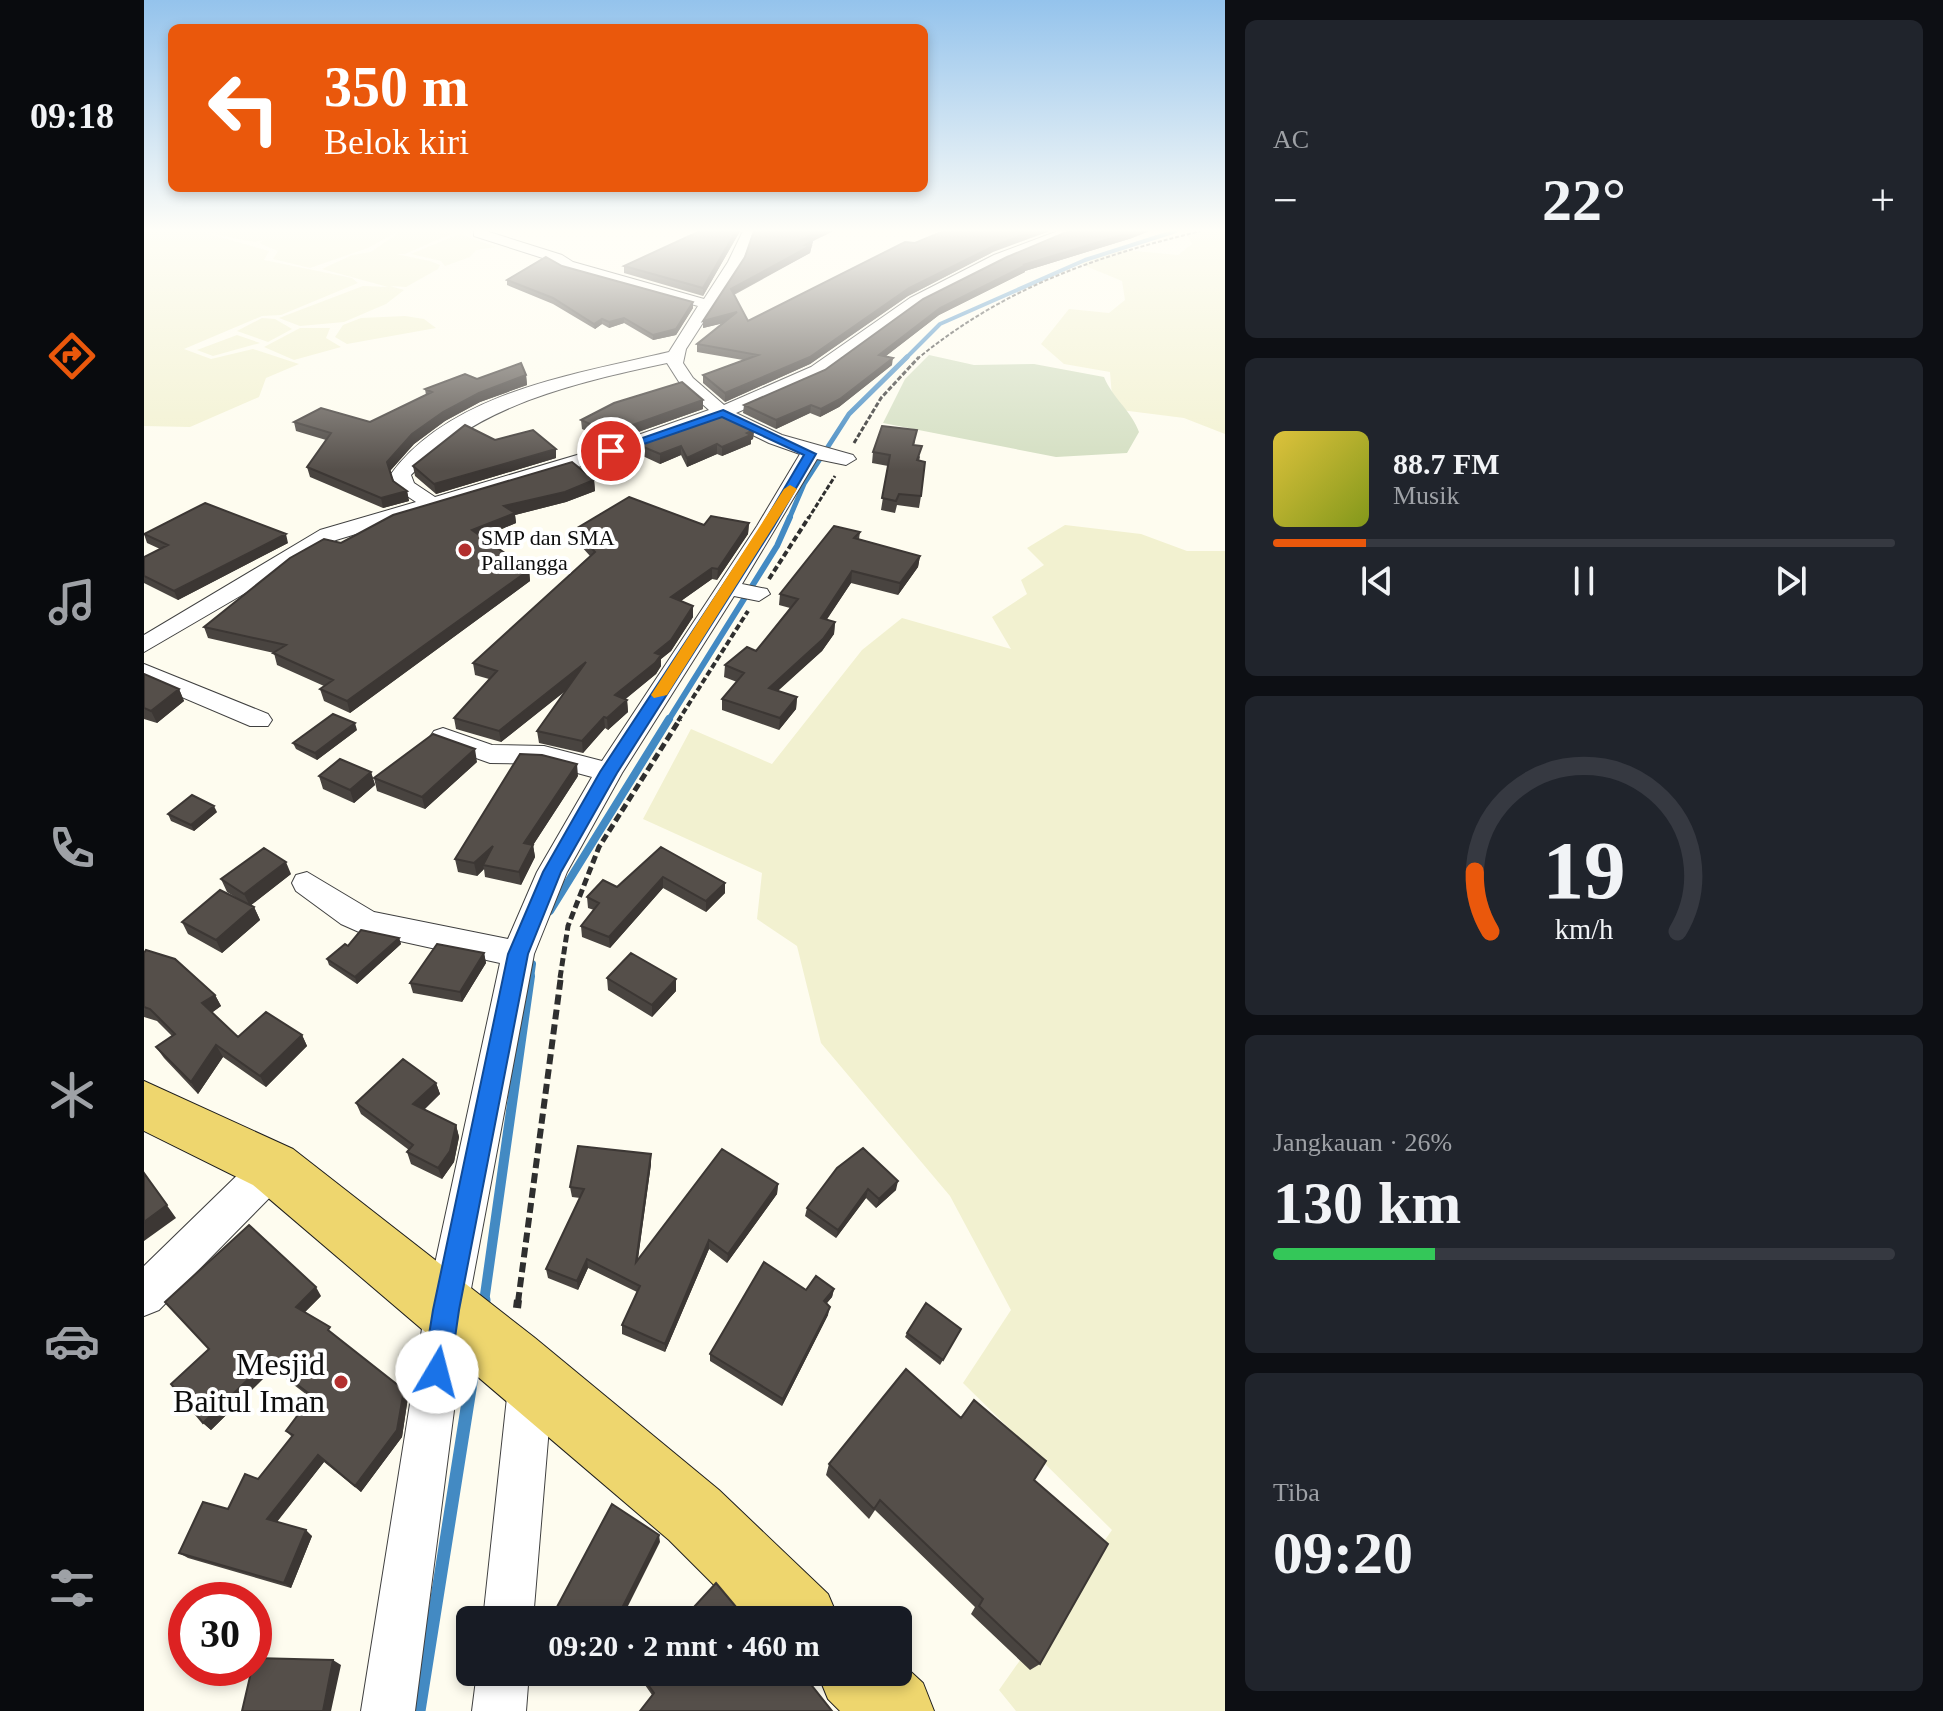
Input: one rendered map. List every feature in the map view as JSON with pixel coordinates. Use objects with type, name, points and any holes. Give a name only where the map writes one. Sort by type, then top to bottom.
[{"type":"main road","points":[[144,1105],[273,1167],[694,1515],[788,1606]]},
{"type":"main road","points":[[869,1686],[895,1711]]},
{"type":"street","points":[[507,1606],[490,1345],[518,954],[552,872],[609,772],[744,591],[828,457],[723,413],[678,370],[675,356],[702,311]]},
{"type":"street","points":[[144,645],[315,541],[430,503],[596,456],[723,413],[817,371],[900,311]]},
{"type":"street","points":[[430,503],[405,486],[401,474],[455,425],[562,385],[675,356]]},
{"type":"street","points":[[144,672],[259,720]]},
{"type":"street","points":[[443,737],[490,754],[544,755],[609,772]]},
{"type":"street","points":[[307,883],[352,916],[370,923],[518,954]]},
{"type":"street","points":[[144,1295],[273,1167]]},
{"type":"street","points":[[388,1711],[490,1345]]},
{"type":"street","points":[[499,1711],[502,1686]]},
{"type":"path","points":[[490,1345],[524,1235],[568,926],[599,847],[744,591],[828,457],[864,422],[893,382],[922,353],[964,321],[985,311]]},
{"type":"green space","points":[[144,311],[291,311],[262,316],[184,349],[211,359],[253,349],[299,364],[266,378],[259,397],[190,427],[144,426]]},
{"type":"green space","points":[[298,311],[370,311],[344,322],[300,326],[279,318]]},
{"type":"green space","points":[[1068,311],[1225,311],[1225,434],[1184,418],[1113,409],[1110,372],[1064,364],[1041,344]]},
{"type":"green space","points":[[405,316],[424,319],[436,328],[347,344],[335,337],[343,325],[361,318]]},
{"type":"green space","points":[[262,318],[275,319],[292,329],[268,342],[237,331]]},
{"type":"green space","points":[[300,328],[330,328],[326,338],[341,347],[294,360],[264,347]]},
{"type":"green space","points":[[237,335],[260,343],[213,356],[197,350]]},
{"type":"green space","points":[[929,355],[974,365],[1034,364],[1104,377],[1139,432],[1127,453],[1056,457],[883,423],[905,379]]},
{"type":"green space","points":[[1065,525],[1141,534],[1187,551],[1225,551],[1225,1711],[1016,1711],[999,1690],[1112,1530],[963,1383],[1011,1310],[950,1196],[821,1043],[797,946],[757,919],[762,873],[643,819],[691,729],[772,764],[862,650],[902,618],[1011,649],[992,617],[1027,594],[1021,580],[1044,565],[1027,548]]},
{"type":"building","points":[[573,311],[687,311],[676,329],[653,335],[624,318],[609,322],[602,319],[594,324]]},
{"type":"building","points":[[710,311],[743,311],[748,321],[768,311],[876,311],[810,357],[725,393],[703,375],[758,355],[697,344],[737,312],[703,321]]},
{"type":"building","points":[[907,311],[936,311],[879,355],[893,358],[840,399],[821,409],[811,405],[776,420],[744,405],[825,370]]},
{"type":"building","points":[[521,363],[526,375],[479,393],[443,412],[412,434],[387,462],[393,481],[407,491],[381,498],[307,467],[331,433],[294,422],[321,408],[370,422],[432,392],[425,389],[465,374],[477,379]]},
{"type":"building","points":[[682,382],[703,400],[610,433],[581,420],[614,403]]},
{"type":"building","points":[[720,413],[754,430],[747,433],[751,435],[722,447],[717,444],[687,458],[681,446],[660,454],[634,443]]},
{"type":"building","points":[[465,425],[495,440],[533,430],[556,449],[434,484],[413,466]]},
{"type":"building","points":[[882,426],[917,430],[913,445],[922,446],[917,460],[925,462],[921,496],[899,494],[896,501],[882,498],[890,455],[873,452]]},
{"type":"building","points":[[572,462],[594,480],[565,492],[504,506],[515,513],[472,530],[529,570],[347,701],[320,689],[333,680],[273,653],[286,645],[204,627],[290,558],[324,539],[341,543],[393,515]]},
{"type":"building","points":[[629,497],[704,525],[711,516],[749,523],[718,569],[712,568],[671,597],[693,606],[671,640],[655,653],[661,655],[655,663],[615,695],[627,700],[607,718],[604,717],[582,741],[537,731],[586,662],[499,731],[454,718],[497,671],[473,663],[595,552],[580,535],[587,531],[579,527]]},
{"type":"building","points":[[205,503],[286,534],[174,591],[144,576],[144,557],[168,545],[144,534]]},
{"type":"building","points":[[834,526],[860,532],[854,538],[920,556],[900,583],[852,571],[821,618],[835,622],[823,639],[769,688],[797,697],[780,718],[722,699],[744,673],[725,665],[747,647],[756,651],[798,599],[780,594]]},
{"type":"building","points":[[144,674],[179,689],[151,711],[144,708]]},
{"type":"building","points":[[333,714],[355,723],[315,753],[293,743]]},
{"type":"building","points":[[433,734],[475,749],[422,797],[374,778]]},
{"type":"building","points":[[520,754],[542,755],[577,764],[524,843],[533,845],[519,872],[483,865],[493,846],[474,863],[455,859]]},
{"type":"building","points":[[340,759],[371,772],[350,790],[319,776]]},
{"type":"building","points":[[192,795],[214,806],[191,825],[168,814]]},
{"type":"building","points":[[661,847],[725,883],[706,901],[663,877],[609,937],[581,926],[599,903],[587,897],[603,880],[617,887]]},
{"type":"building","points":[[264,848],[286,862],[244,894],[221,879]]},
{"type":"building","points":[[220,890],[254,907],[216,940],[182,922]]},
{"type":"building","points":[[361,930],[399,938],[355,977],[327,959],[345,944],[348,946]]},
{"type":"building","points":[[437,944],[484,953],[460,992],[410,983]]},
{"type":"building","points":[[146,950],[175,959],[215,995],[202,1003],[238,1037],[266,1012],[302,1035],[260,1076],[216,1045],[191,1082],[156,1047],[175,1034],[150,1009],[144,1007]]},
{"type":"building","points":[[631,953],[676,979],[652,1005],[607,978]]},
{"type":"building","points":[[403,1059],[436,1083],[413,1104],[456,1125],[450,1151],[438,1168],[407,1152],[413,1145],[356,1103]]},
{"type":"building","points":[[578,1146],[651,1154],[636,1262],[722,1149],[778,1184],[728,1254],[709,1240],[665,1344],[622,1325],[640,1286],[587,1259],[577,1281],[546,1269],[584,1189],[570,1187]]},
{"type":"building","points":[[863,1148],[898,1181],[879,1199],[868,1189],[838,1230],[807,1208],[837,1168]]},
{"type":"building","points":[[144,1173],[167,1205],[144,1222]]},
{"type":"building","points":[[249,1225],[316,1287],[296,1307],[330,1327],[328,1330],[404,1390],[397,1430],[355,1486],[318,1455],[267,1519],[306,1530],[284,1583],[179,1553],[203,1502],[228,1509],[245,1474],[258,1479],[293,1435],[286,1431],[312,1396],[267,1361],[203,1423],[171,1384],[209,1349],[165,1302]]},
{"type":"building","points":[[764,1262],[806,1290],[816,1276],[834,1289],[824,1301],[830,1307],[783,1399],[710,1354]]},
{"type":"building","points":[[926,1303],[961,1329],[943,1360],[907,1333]]},
{"type":"building","points":[[906,1369],[961,1418],[974,1400],[1046,1461],[1034,1480],[1108,1544],[1040,1664],[979,1606],[983,1599],[880,1500],[874,1509],[829,1464]]},
{"type":"building","points":[[612,1504],[659,1535],[623,1606],[557,1606]]},
{"type":"building","points":[[716,1583],[735,1606],[695,1606]]},
{"type":"building","points":[[272,1658],[333,1660],[323,1711],[242,1711],[248,1686],[272,1686]]},
{"type":"building","points":[[649,1686],[812,1686],[832,1711],[640,1711],[654,1693]]},
{"type":"waterway","points":[[907,357],[940,324],[970,311]]},
{"type":"waterway","points":[[789,519],[804,484],[849,414],[907,357]]},
{"type":"waterway","points":[[668,721],[777,546],[790,517]]},
{"type":"waterway","points":[[550,911],[669,719]]},
{"type":"waterway","points":[[530,978],[532,964]]},
{"type":"waterway","points":[[484,1302],[530,976]]},
{"type":"waterway","points":[[483,1307],[484,1300]]},
{"type":"waterway","points":[[419,1711],[474,1364]]},
{"type":"slow traffic","points":[[659,695],[790,489]]},
{"type":"place","name":"SMP dan SMA Pallangga","points":[[465,550]]},
{"type":"place","name":"Mesjid Baitul Iman","points":[[341,1382]]},
{"type":"route","points":[[437,1372],[446,1310],[518,954],[552,872],[609,772],[768,526],[810,454],[723,413],[611,451]]}]
